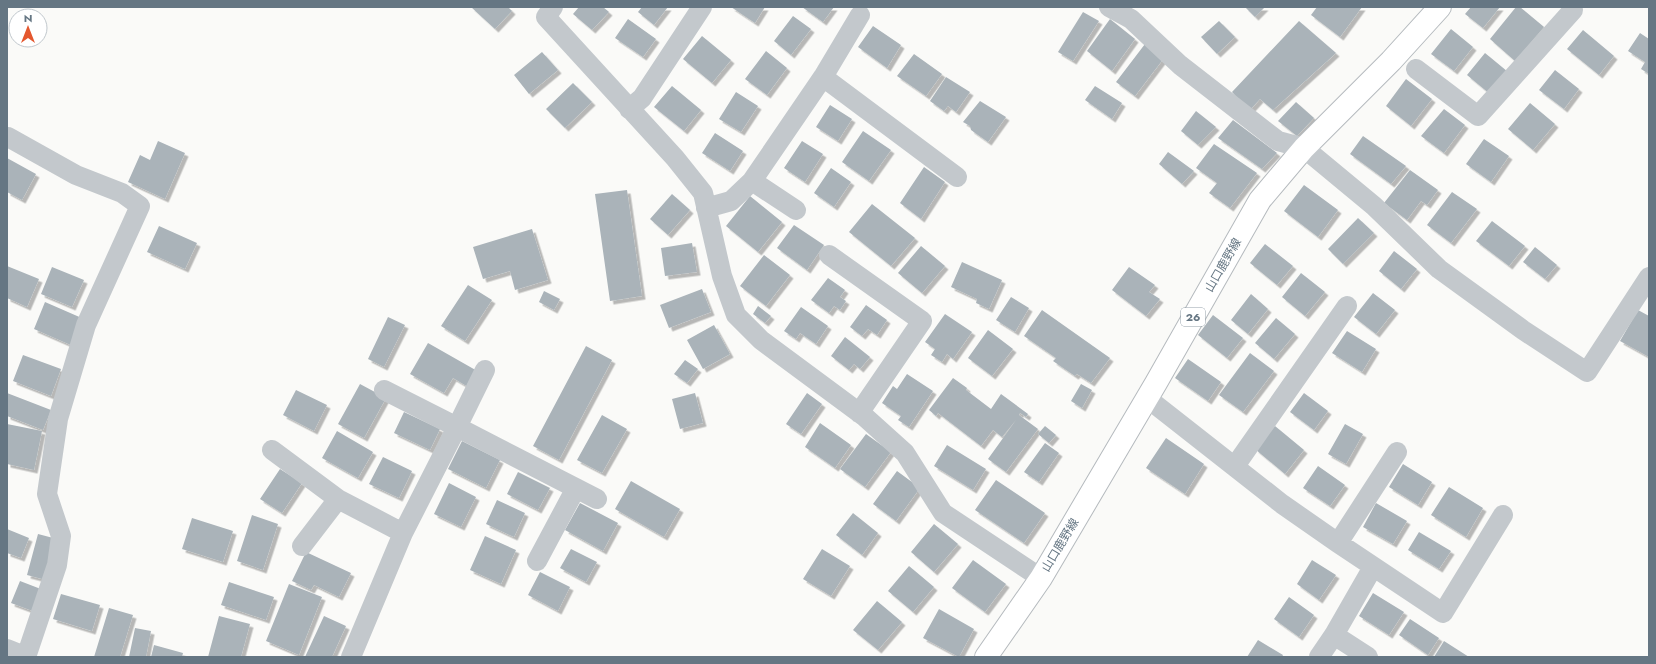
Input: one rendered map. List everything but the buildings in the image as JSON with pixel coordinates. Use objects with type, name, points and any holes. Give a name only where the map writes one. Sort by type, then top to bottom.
[{"type":"main road","name":"山口鹿野線","points":[[986,657],[1041,578],[1147,398],[1260,200],[1304,148],[1391,60],[1440,7]]},
{"type":"street","points":[[553,7],[546,17],[629,109],[676,158],[703,193],[722,276],[736,315],[761,340],[859,413],[906,454],[943,513],[1041,578]]},
{"type":"street","points":[[629,109],[642,98],[702,7]]},
{"type":"street","points":[[1109,7],[1131,19],[1180,65],[1278,140],[1304,148],[1374,206],[1439,269],[1523,330],[1587,372],[1649,277]]},
{"type":"street","points":[[1416,69],[1478,116],[1573,8]]},
{"type":"street","points":[[706,208],[731,201],[752,181],[823,77],[860,15]]},
{"type":"street","points":[[823,77],[957,177]]},
{"type":"street","points":[[7,648],[27,657],[57,565],[61,536],[48,494],[58,419],[86,325],[140,206],[122,193],[76,175],[8,137]]},
{"type":"street","points":[[752,181],[796,210]]},
{"type":"street","points":[[829,255],[922,321],[859,413]]},
{"type":"street","points":[[1235,466],[1347,306]]},
{"type":"street","points":[[351,657],[403,533],[485,370]]},
{"type":"street","points":[[384,390],[597,499]]},
{"type":"street","points":[[1147,398],[1282,504],[1443,613],[1503,515]]},
{"type":"street","points":[[272,450],[338,499],[403,533]]},
{"type":"street","points":[[1338,543],[1397,452]]},
{"type":"street","points":[[537,561],[576,488]]},
{"type":"street","points":[[302,546],[338,499]]},
{"type":"street","points":[[1319,657],[1334,635],[1373,567]]},
{"type":"street","points":[[1334,635],[1368,657]]}]
